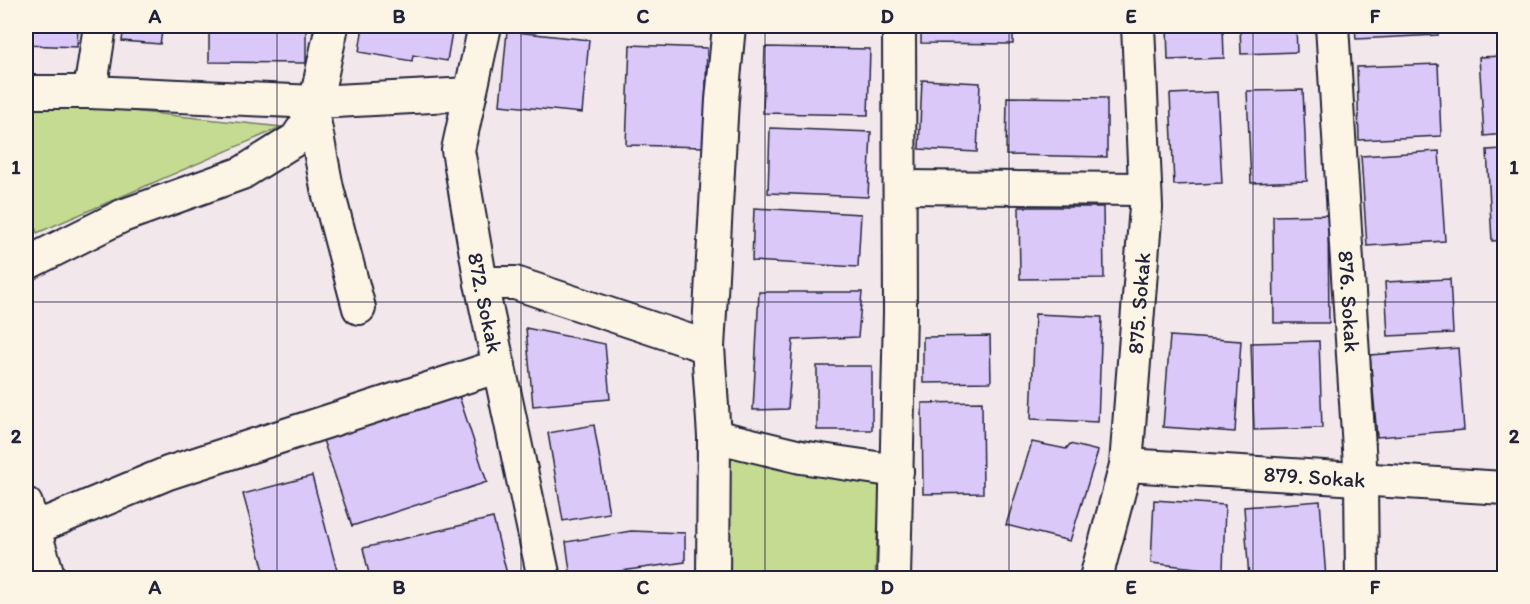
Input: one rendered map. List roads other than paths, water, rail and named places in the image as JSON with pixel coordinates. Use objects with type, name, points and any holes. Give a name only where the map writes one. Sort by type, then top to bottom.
[{"type":"street","points":[[90,92],[100,26]]},
{"type":"street","points":[[27,259],[122,216],[242,173],[296,140],[314,108],[332,26]]},
{"type":"street","name":"872. Sokak","points":[[485,26],[458,150],[481,283],[544,579]]},
{"type":"street","points":[[713,579],[714,436],[708,347],[722,100],[729,26]]},
{"type":"street","points":[[894,579],[900,312],[899,26]]},
{"type":"street","name":"875. Sokak","points":[[1096,579],[1126,465],[1146,207],[1138,26]]},
{"type":"street","name":"876. Sokak","points":[[1332,26],[1361,480],[1362,579]]},
{"type":"street","points":[[26,92],[90,92],[314,108],[470,94]]},
{"type":"street","points":[[314,108],[327,188],[358,308]]},
{"type":"street","points":[[900,187],[1145,189]]},
{"type":"street","points":[[481,283],[515,283],[708,347]]},
{"type":"street","points":[[49,579],[29,516],[499,366]]},
{"type":"street","points":[[714,436],[801,457],[897,471]]},
{"type":"street","name":"879. Sokak","points":[[1126,465],[1504,488]]}]
